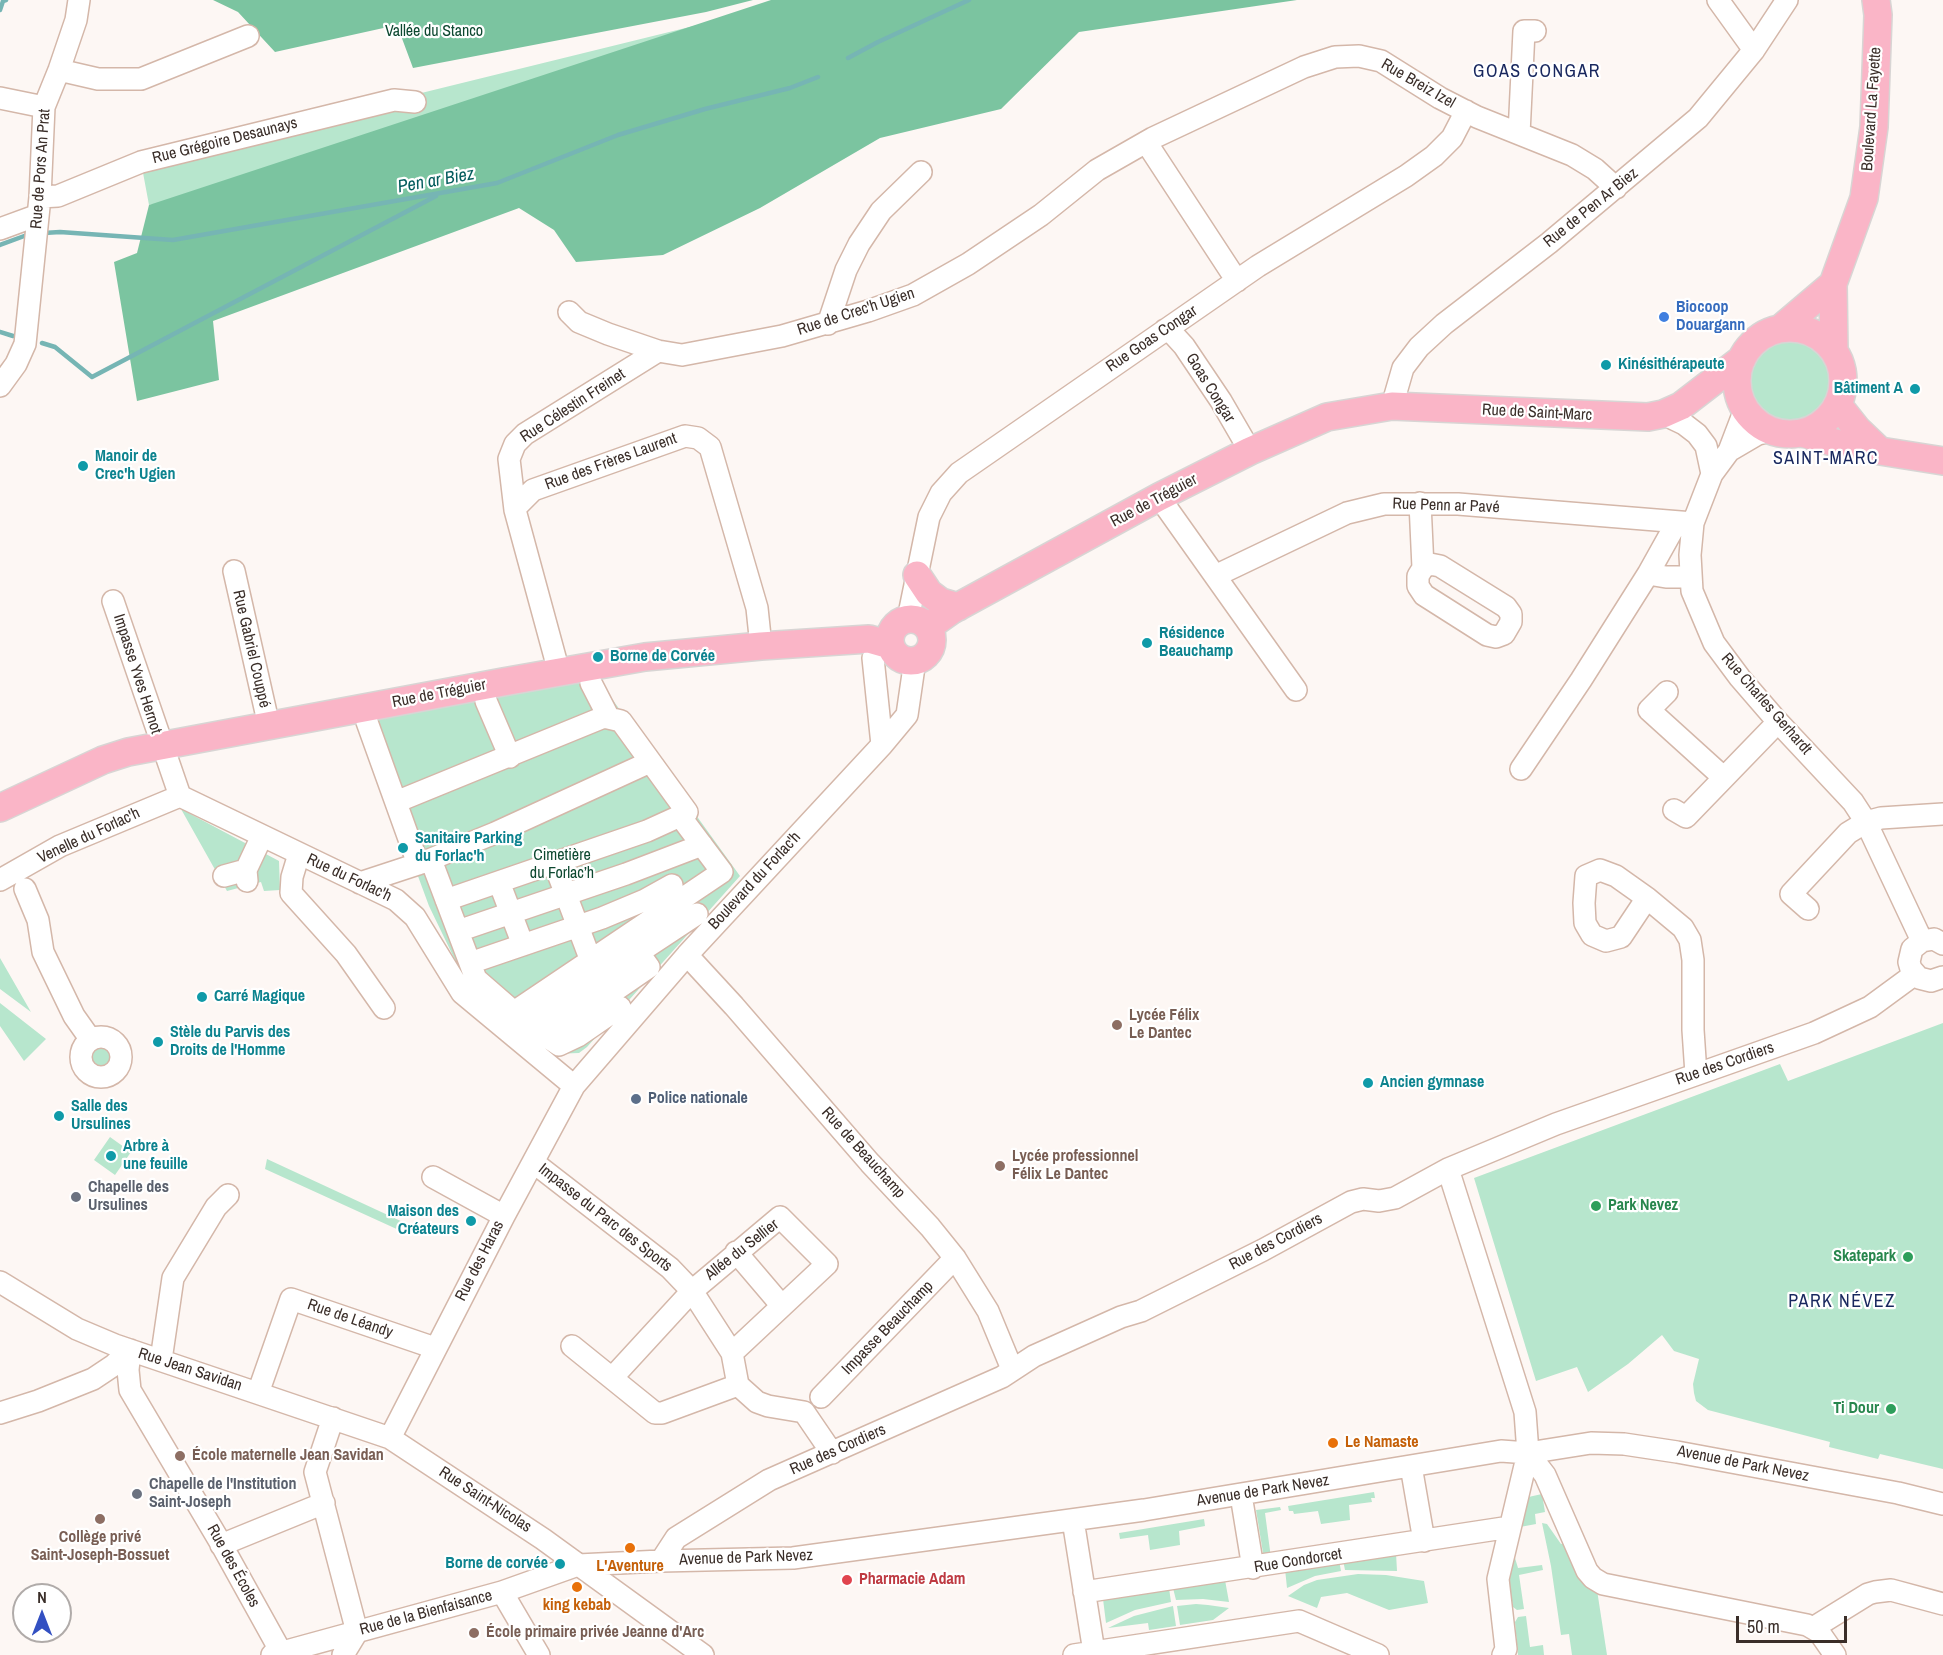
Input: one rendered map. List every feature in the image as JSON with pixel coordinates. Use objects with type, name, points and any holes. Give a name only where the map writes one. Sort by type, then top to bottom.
[{"type":"main road","name":"Boulevard La Fayette","points":[[1834,351],[1833,284],[1864,198],[1874,127],[1878,15],[1876,0]]},
{"type":"main road","name":"Boulevard La Fayette","points":[[1780,329],[1833,284]]},
{"type":"main road","points":[[1780,329],[1795,329],[1810,332],[1834,351],[1841,365],[1842,392],[1838,405],[1829,418],[1816,428],[1786,435],[1770,431],[1754,421],[1746,412],[1737,386],[1737,372],[1742,358],[1752,344],[1761,337],[1780,329]]},
{"type":"main road","points":[[1672,410],[1742,358]]},
{"type":"main road","name":"Rue de Saint-Marc","points":[[1392,406],[1626,418],[1648,417],[1672,410],[1717,403],[1746,412]]},
{"type":"main road","points":[[1838,405],[1857,429],[1879,450]]},
{"type":"main road","name":"Rue de Tréguier","points":[[918,623],[958,607],[1159,497],[1250,451],[1327,417],[1392,406]]},
{"type":"main road","points":[[1802,433],[1842,445],[1943,461]]},
{"type":"main road","points":[[917,575],[929,593],[941,602],[958,607]]},
{"type":"main road","points":[[901,621],[918,623],[932,638],[929,650],[922,657],[905,660],[882,651],[894,627],[901,621]]},
{"type":"main road","name":"Rue de Tréguier","points":[[0,808],[103,760],[128,752],[559,672],[645,657],[761,646],[869,639],[882,651]]},
{"type":"street","name":"Rue de Pors An Prat","points":[[0,386],[16,364],[25,344],[39,206],[44,107],[76,20],[79,0]]},
{"type":"street","points":[[1718,0],[1754,50]]},
{"type":"street","name":"Rue de Pen Ar Biez","points":[[1392,406],[1403,368],[1419,347],[1444,324],[1616,188],[1698,118],[1728,85],[1787,0]]},
{"type":"street","points":[[1519,134],[1524,31],[1535,31]]},
{"type":"street","points":[[59,70],[98,79],[141,79],[248,36]]},
{"type":"street","name":"Rue Breiz Izel","points":[[1146,142],[1304,67],[1335,57],[1359,56],[1381,61],[1440,98],[1466,111],[1572,155],[1595,169],[1616,188]]},
{"type":"street","points":[[0,98],[44,107]]},
{"type":"street","name":"Rue Grégoire Desaunays","points":[[0,229],[58,196],[141,162],[394,99],[415,102]]},
{"type":"street","name":"Rue Goas Congar","points":[[918,623],[917,575],[929,517],[941,493],[959,473],[1237,281],[1406,176],[1434,156],[1452,138],[1466,111]]},
{"type":"street","points":[[1146,142],[1237,281]]},
{"type":"street","name":"Rue de Crec'h Ugien","points":[[569,312],[573,318],[586,325],[658,351],[682,355],[782,336],[828,324],[913,294],[968,264],[1041,215],[1097,170],[1146,142]]},
{"type":"street","points":[[828,324],[846,270],[859,244],[880,211],[921,172]]},
{"type":"street","name":"Goas Congar","points":[[1164,330],[1173,334],[1184,346],[1221,401],[1250,451]]},
{"type":"street","name":"Rue Célestin Freinet","points":[[515,510],[509,459],[515,444],[525,434],[658,351]]},
{"type":"street","points":[[1672,410],[1706,446],[1712,474]]},
{"type":"street","name":"Rue Charles Gerhardt","points":[[1746,412],[1729,451],[1712,474],[1685,523],[1692,591],[1714,643],[1740,678],[1853,802],[1866,822],[1922,941]]},
{"type":"street","name":"Rue Charles Gerhardt","points":[[1729,451],[1758,434],[1770,431]]},
{"type":"street","name":"Rue des Frères Laurent","points":[[515,510],[521,499],[533,490],[685,436],[698,438],[710,447],[757,608],[761,646]]},
{"type":"street","points":[[1159,497],[1296,690]]},
{"type":"street","points":[[1420,503],[1423,568]]},
{"type":"street","name":"Rue Penn ar Pavé","points":[[1215,576],[1347,513],[1384,504],[1458,504],[1685,523]]},
{"type":"street","points":[[515,510],[559,672]]},
{"type":"street","points":[[1521,769],[1648,574],[1685,523]]},
{"type":"street","name":"Rue Gabriel Couppé","points":[[234,571],[269,726]]},
{"type":"street","points":[[1648,574],[1690,577]]},
{"type":"street","name":"Impasse Yves Hernot","points":[[113,601],[161,746]]},
{"type":"street","name":"Boulevard du Forlac'h","points":[[574,1086],[687,955],[882,745],[882,651]]},
{"type":"street","points":[[882,745],[907,715],[915,660]]},
{"type":"street","points":[[591,684],[609,718]]},
{"type":"street","points":[[1667,692],[1649,710],[1723,777]]},
{"type":"street","points":[[486,701],[510,757]]},
{"type":"street","points":[[396,802],[604,717],[621,721],[687,812],[647,831],[446,900]]},
{"type":"street","points":[[367,722],[396,802],[424,862],[446,900],[476,979],[530,1025],[559,1045],[578,1036],[620,1007]]},
{"type":"street","points":[[1674,810],[1686,817],[1779,722]]},
{"type":"street","points":[[161,746],[180,796]]},
{"type":"street","points":[[360,883],[424,862],[495,833],[650,762]]},
{"type":"street","name":"Rue du Forlac'h","points":[[180,796],[396,900],[415,917],[462,993],[574,1086]]},
{"type":"street","name":"Venelle du Forlac'h","points":[[15,879],[60,846],[180,796]]},
{"type":"street","points":[[1808,909],[1791,894],[1848,833],[1866,822],[1881,818],[1943,814]]},
{"type":"street","points":[[530,1025],[591,961],[722,872],[680,816]]},
{"type":"street","points":[[224,876],[246,875],[262,836]]},
{"type":"street","points":[[621,840],[645,900]]},
{"type":"street","points":[[458,931],[702,845]]},
{"type":"street","points":[[299,854],[292,878],[291,894],[346,954],[384,1008]]},
{"type":"street","points":[[554,863],[591,961]]},
{"type":"street","points":[[15,879],[38,920],[43,952],[74,1016],[92,1040]]},
{"type":"street","points":[[499,882],[523,945]]},
{"type":"street","points":[[470,963],[578,926],[645,900],[672,885]]},
{"type":"street","points":[[1647,898],[1683,928],[1690,939],[1693,960],[1693,1030],[1696,1074]]},
{"type":"street","points":[[530,1025],[649,967],[639,953],[698,914]]},
{"type":"street","points":[[1943,944],[1934,939],[1922,941],[1912,949],[1909,962],[1915,975],[1919,978],[1931,981],[1943,977]]},
{"type":"street","name":"Rue de Beauchamp","points":[[687,955],[870,1163],[930,1227],[955,1258],[988,1311],[1012,1369]]},
{"type":"street","name":"Rue des Cordiers","points":[[662,1561],[676,1538],[769,1480],[1002,1377],[1034,1356],[1150,1306],[1263,1250],[1351,1202],[1395,1198],[1448,1169],[1556,1124],[1842,1021],[1870,1007],[1915,975]]},
{"type":"street","name":"Rue des Haras","points":[[390,1438],[504,1216],[574,1086]]},
{"type":"street","name":"Impasse du Parc des Sports","points":[[533,1162],[645,1247],[692,1291],[732,1353],[738,1385]]},
{"type":"street","points":[[1448,1169],[1525,1412],[1528,1453],[1498,1579],[1506,1649],[1503,1655]]},
{"type":"street","points":[[433,1177],[504,1216]]},
{"type":"street","points":[[161,1360],[172,1278],[216,1207],[228,1195]]},
{"type":"street","name":"Allée du Sellier","points":[[612,1378],[692,1291],[780,1217],[827,1263],[732,1353]]},
{"type":"street","points":[[736,1252],[782,1306]]},
{"type":"street","name":"Impasse Beauchamp","points":[[821,1397],[955,1258]]},
{"type":"street","name":"Rue Jean Savidan","points":[[4,1284],[77,1329],[130,1350],[390,1438]]},
{"type":"street","name":"Rue de Léandy","points":[[258,1392],[291,1299],[435,1348]]},
{"type":"street","points":[[572,1346],[655,1413],[662,1413],[738,1385],[757,1402],[804,1412],[832,1453]]},
{"type":"street","points":[[0,1413],[93,1379],[114,1365],[130,1350]]},
{"type":"street","name":"Rue des Écoles","points":[[130,1350],[128,1370],[130,1390],[221,1545],[277,1654]]},
{"type":"street","points":[[333,1418],[315,1472],[357,1632],[344,1655]]},
{"type":"street","name":"Rue Saint-Nicolas","points":[[390,1438],[543,1539],[703,1655]]},
{"type":"street","name":"Avenue de Park Nevez","points":[[578,1565],[793,1558],[1241,1495],[1501,1451],[1528,1453],[1591,1443],[1624,1444],[1898,1493],[1943,1504]]},
{"type":"street","points":[[1528,1453],[1545,1475],[1587,1572],[1593,1578],[1603,1584],[1807,1625],[1819,1632],[1835,1655]]},
{"type":"street","points":[[1411,1466],[1424,1541]]},
{"type":"street","points":[[1241,1495],[1253,1568]]},
{"type":"street","points":[[221,1545],[324,1503]]},
{"type":"street","points":[[1073,1520],[1084,1592],[1084,1653],[1299,1622],[1378,1655]]},
{"type":"street","name":"Rue Condorcet","points":[[1084,1592],[1510,1527]]},
{"type":"street","name":"Rue de la Bienfaisance","points":[[277,1654],[502,1592],[578,1565]]},
{"type":"street","points":[[1813,1628],[1875,1592],[1891,1590],[1932,1599],[1943,1604]]},
{"type":"street","points":[[502,1592],[539,1655]]},
{"type":"green space","name":"Vallée du Stanco","points":[[213,0],[753,0],[706,12],[413,68],[397,25],[275,52],[238,12]]},
{"type":"green space","points":[[771,0],[1297,0],[1079,32],[1001,109],[880,138],[760,208],[663,255],[576,262],[554,230],[519,208],[213,321],[219,380],[137,401],[114,262],[137,253],[149,205]]},
{"type":"green space","points":[[787,3],[271,182],[149,205],[141,162]]},
{"type":"green space","points":[[1790,337],[1807,341],[1821,350],[1830,364],[1834,381],[1830,398],[1821,412],[1807,421],[1790,425],[1773,421],[1759,412],[1750,398],[1746,381],[1750,364],[1759,350],[1773,341]]},
{"type":"green space","name":"Cimetière du Forlac’h","points":[[594,674],[740,876],[587,1047],[579,1053],[553,1054],[468,987],[429,906],[360,719]]},
{"type":"green space","points":[[181,809],[279,861],[280,890],[264,891],[261,882],[227,891]]},
{"type":"green space","points":[[0,958],[31,1012],[0,989]]},
{"type":"green space","points":[[0,1003],[46,1039],[24,1061],[0,1026]]},
{"type":"green space","points":[[1943,1023],[1943,1469],[1880,1454],[1878,1459],[1829,1447],[1830,1442],[1708,1410],[1696,1401],[1694,1393],[1693,1384],[1699,1359],[1674,1351],[1662,1335],[1628,1364],[1588,1392],[1577,1367],[1536,1381],[1474,1178],[1780,1064],[1788,1081]]},
{"type":"green space","points":[[101,1044],[110,1048],[114,1057],[110,1066],[101,1070],[92,1066],[88,1057],[92,1048]]},
{"type":"green space","points":[[110,1137],[131,1152],[115,1175],[94,1160]]},
{"type":"green space","points":[[267,1159],[405,1223],[401,1231],[265,1169]]},
{"type":"green space","points":[[1374,1492],[1375,1498],[1371,1498],[1372,1502],[1349,1505],[1350,1520],[1321,1524],[1318,1511],[1294,1514],[1293,1511],[1289,1511],[1288,1506]]},
{"type":"green space","points":[[1542,1494],[1545,1512],[1535,1514],[1536,1524],[1520,1527],[1524,1498]]},
{"type":"green space","points":[[1280,1507],[1281,1510],[1265,1513],[1271,1558],[1264,1559],[1256,1510]]},
{"type":"green space","points":[[1204,1519],[1205,1526],[1179,1531],[1180,1545],[1150,1550],[1148,1535],[1120,1539],[1119,1533]]},
{"type":"green space","points":[[1542,1523],[1547,1524],[1561,1544],[1568,1542],[1597,1590],[1607,1655],[1572,1655],[1569,1634],[1561,1635]]},
{"type":"green space","points":[[1396,1553],[1397,1571],[1345,1570],[1343,1560]]},
{"type":"green space","points":[[1515,1558],[1518,1568],[1542,1565],[1543,1570],[1519,1575],[1524,1609],[1517,1610],[1513,1607],[1506,1568],[1508,1560]]},
{"type":"green space","points":[[1339,1560],[1341,1571],[1315,1576],[1287,1588],[1285,1569]]},
{"type":"green space","points":[[1358,1574],[1386,1575],[1424,1581],[1428,1603],[1389,1610],[1347,1593],[1321,1597],[1317,1608],[1288,1596],[1304,1585],[1317,1580]]},
{"type":"green space","points":[[1225,1580],[1229,1602],[1203,1599],[1176,1600],[1173,1588]]},
{"type":"green space","points":[[1169,1588],[1171,1602],[1135,1610],[1106,1623],[1103,1599]]},
{"type":"green space","points":[[1196,1604],[1229,1608],[1213,1620],[1180,1625],[1177,1606]]},
{"type":"green space","points":[[1173,1606],[1176,1626],[1149,1630],[1148,1623],[1108,1628],[1134,1616]]},
{"type":"green space","points":[[1526,1616],[1530,1647],[1543,1645],[1544,1655],[1518,1655],[1515,1622],[1518,1617]]},
{"type":"waterway","points":[[0,10],[3,1],[6,0]]},
{"type":"waterway","name":"Pen ar Biez","points":[[848,58],[969,0]]},
{"type":"waterway","name":"Pen ar Biez","points":[[44,233],[60,232],[173,240],[497,183],[618,135],[705,109],[790,88],[818,77]]},
{"type":"waterway","points":[[42,343],[55,347],[92,377],[436,196]]},
{"type":"waterway","name":"Pen ar Biez","points":[[0,245],[27,235]]},
{"type":"waterway","points":[[0,332],[13,336]]},
{"type":"place","name":"Biocoop Douargann","points":[[1664,317]]},
{"type":"place","name":"Kinésithérapeute","points":[[1606,365]]},
{"type":"place","name":"Bâtiment A","points":[[1915,389]]},
{"type":"place","name":"Manoir de Crec'h Ugien","points":[[83,466]]},
{"type":"place","name":"Résidence Beauchamp","points":[[1147,643]]},
{"type":"place","name":"Borne de Corvée","points":[[598,657]]},
{"type":"place","name":"Sanitaire Parking du Forlac'h","points":[[403,848]]},
{"type":"place","name":"Carré Magique","points":[[202,997]]},
{"type":"place","name":"Lycée Félix Le Dantec","points":[[1117,1025]]},
{"type":"place","name":"Stèle du Parvis des Droits de l'Homme","points":[[158,1042]]},
{"type":"place","name":"Ancien gymnase","points":[[1368,1083]]},
{"type":"place","name":"Police nationale","points":[[636,1099]]},
{"type":"place","name":"Salle des Ursulines","points":[[59,1116]]},
{"type":"place","name":"Arbre à une feuille","points":[[111,1156]]},
{"type":"place","name":"Lycée professionnel Félix Le Dantec","points":[[1000,1166]]},
{"type":"place","name":"Chapelle des Ursulines","points":[[76,1197]]},
{"type":"place","name":"Park Nevez","points":[[1596,1206]]},
{"type":"place","name":"Maison des Créateurs","points":[[471,1221]]},
{"type":"place","name":"Skatepark","points":[[1908,1257]]},
{"type":"place","name":"Ti Dour","points":[[1891,1409]]},
{"type":"place","name":"Le Namaste","points":[[1333,1443]]},
{"type":"place","name":"École maternelle Jean Savidan","points":[[180,1456]]},
{"type":"place","name":"Chapelle de l'Institution Saint-Joseph","points":[[137,1494]]},
{"type":"place","name":"Collège privé Saint-Joseph-Bossuet","points":[[100,1519]]},
{"type":"place","name":"L'Aventure","points":[[630,1548]]},
{"type":"place","name":"Borne de corvée","points":[[560,1564]]},
{"type":"place","name":"Pharmacie Adam","points":[[847,1580]]},
{"type":"place","name":"king kebab","points":[[577,1587]]},
{"type":"place","name":"École primaire privée Jeanne d'Arc","points":[[474,1633]]},
{"type":"district","name":"GOAS CONGAR","points":[[1537,72]]},
{"type":"district","name":"SAINT-MARC","points":[[1826,459]]},
{"type":"district","name":"PARK NÉVEZ","points":[[1842,1302]]}]
